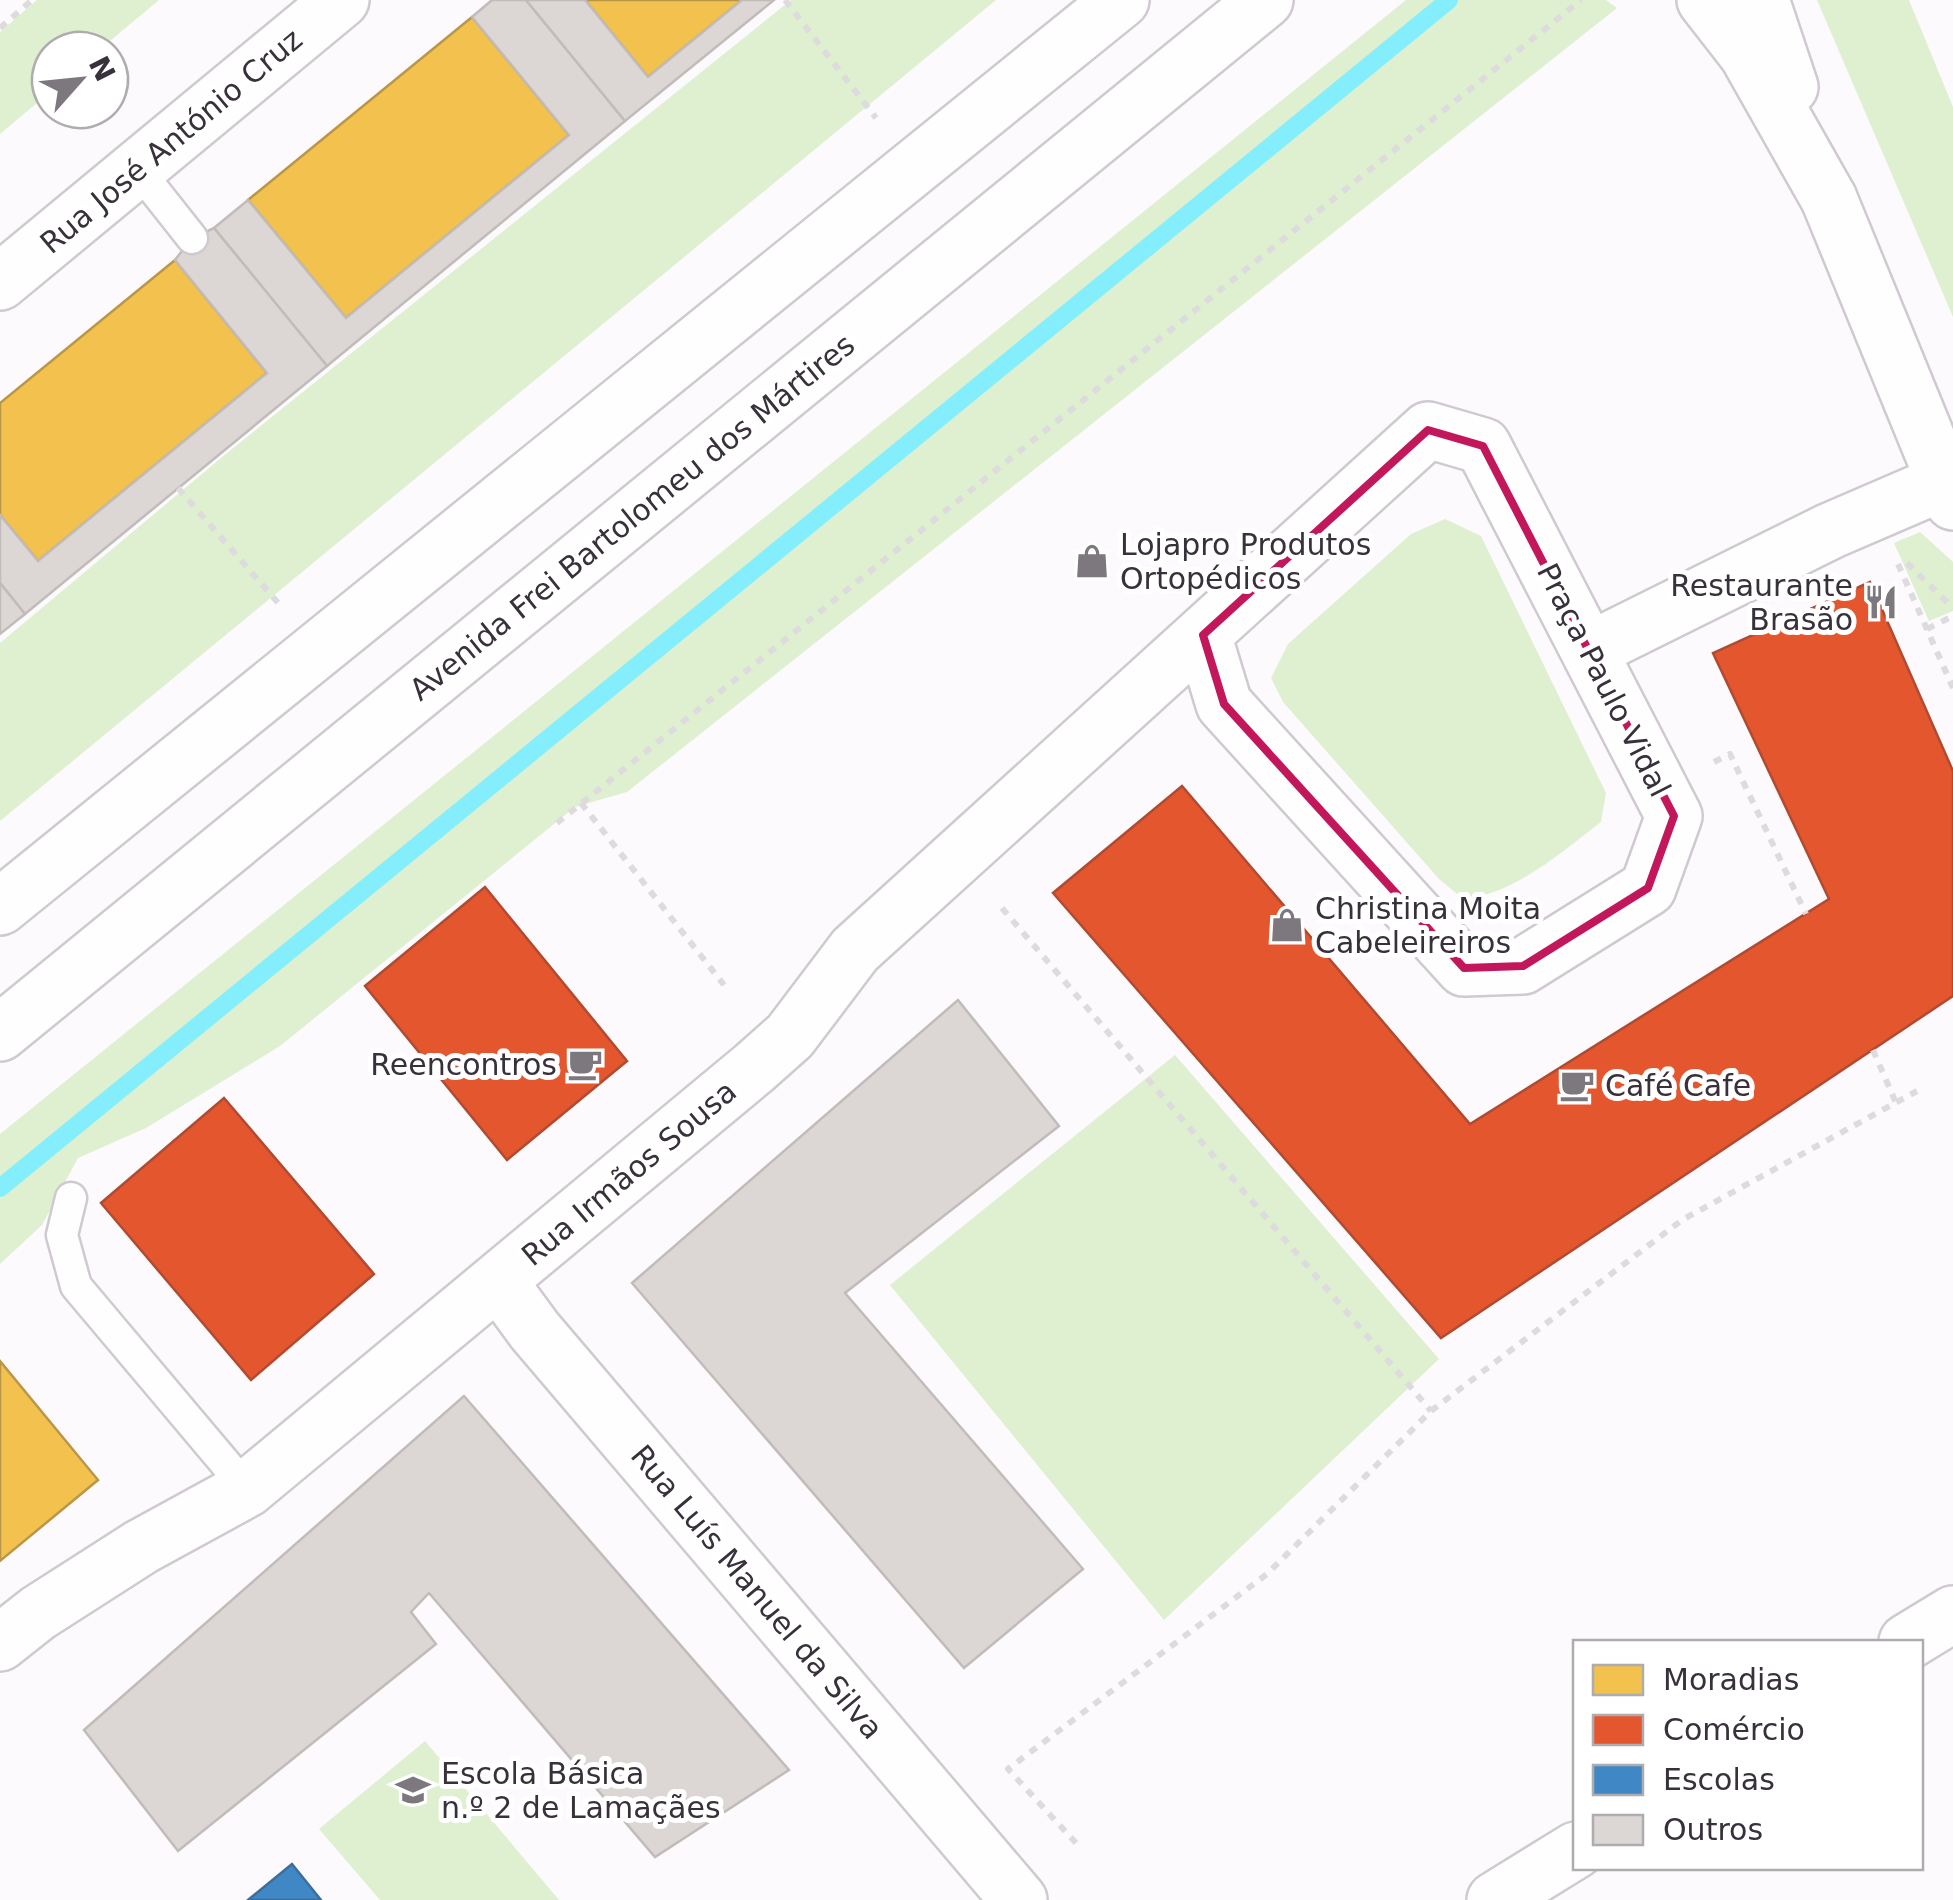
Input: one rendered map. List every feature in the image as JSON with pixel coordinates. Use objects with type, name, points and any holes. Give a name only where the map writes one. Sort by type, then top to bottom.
[{"type":"main road","name":"Rua José António Cruz","points":[[0,282],[139,171],[341,0]]},
{"type":"main road","points":[[0,906],[1121,0]]},
{"type":"main road","name":"Avenida Frei Bartolomeu dos Mártires","points":[[0,1034],[1265,0]]},
{"type":"main road","points":[[1706,0],[1748,54],[1829,199]]},
{"type":"main road","points":[[1590,650],[1830,531],[1950,487],[1829,199],[1761,0]]},
{"type":"main road","name":"Praça Paulo Vidal","points":[[1428,430],[1483,446],[1674,816],[1648,888],[1522,966],[1464,968],[1224,704],[1202,635],[1428,430]]},
{"type":"main road","name":"Rua Irmãos Sousa","points":[[0,1643],[141,1547],[246,1488],[499,1282],[790,1036],[855,950],[1202,635]]},
{"type":"main road","name":"Rua Luís Manuel da Silva","points":[[499,1282],[535,1331],[1019,1900]]},
{"type":"main road","points":[[1910,1640],[1953,1614]]},
{"type":"main road","points":[[1495,1900],[1573,1852]]},
{"type":"lane","points":[[139,171],[192,238]]},
{"type":"lane","points":[[71,1198],[62,1236],[76,1286],[246,1488]]},
{"type":"path","points":[[0,28],[32,0]]},
{"type":"path","points":[[784,0],[876,118]]},
{"type":"path","points":[[556,823],[1580,0]]},
{"type":"path","points":[[178,488],[281,606]]},
{"type":"path","points":[[1902,557],[1953,608]]},
{"type":"path","points":[[1911,593],[1953,688]]},
{"type":"path","points":[[1927,629],[1953,616]]},
{"type":"path","points":[[1710,764],[1730,754],[1806,914]]},
{"type":"path","points":[[581,803],[724,985]]},
{"type":"path","points":[[1002,908],[1432,1411]]},
{"type":"path","points":[[1872,1050],[1896,1103]]},
{"type":"path","points":[[1076,1842],[1008,1768],[1268,1574],[1432,1411],[1682,1220],[1917,1092]]},
{"type":"highlighted area","points":[[1428,430],[1483,446],[1674,816],[1648,888],[1523,966],[1464,968],[1224,704],[1203,635]]},
{"type":"green space","points":[[37,0],[159,0],[123,30],[30,30],[30,109],[0,134],[0,32]]},
{"type":"green space","points":[[791,0],[996,0],[0,821],[0,643],[227,453]]},
{"type":"green space","points":[[1406,0],[1606,0],[1617,8],[627,792],[575,807],[280,1046],[146,1128],[78,1158],[42,1225],[0,1264],[0,1134]]},
{"type":"green space","points":[[1817,0],[1909,0],[1953,107],[1953,317]]},
{"type":"green space","points":[[1445,519],[1481,536],[1606,793],[1601,822],[1553,858],[1500,890],[1463,899],[1439,879],[1283,702],[1271,678],[1288,644],[1411,534]]},
{"type":"green space","points":[[1920,532],[1953,562],[1953,611],[1929,621],[1894,543]]},
{"type":"green space","points":[[1175,1055],[1439,1359],[1164,1620],[890,1285]]},
{"type":"green space","points":[[425,1741],[559,1900],[380,1900],[319,1829]]},
{"type":"building: Moradias","points":[[585,0],[742,0],[648,77]]},
{"type":"building: Moradias","points":[[472,17],[569,135],[346,318],[248,200]]},
{"type":"building: Moradias","points":[[175,260],[267,373],[38,561],[0,515],[0,403]]},
{"type":"building: Moradias","points":[[0,1361],[98,1480],[0,1561]]},
{"type":"building: Comércio","points":[[1870,582],[1953,771],[1953,996],[1441,1338],[1053,893],[1182,786],[1470,1124],[1829,899],[1713,653]]},
{"type":"building: Comércio","points":[[485,887],[627,1061],[507,1160],[365,986]]},
{"type":"building: Comércio","points":[[224,1098],[374,1274],[251,1380],[101,1203]]},
{"type":"building: Escolas","points":[[292,1864],[321,1900],[248,1900]]},
{"type":"building: Outros","points":[[492,0],[526,0],[625,121],[327,366],[214,228],[248,200],[346,318],[569,135],[472,17]]},
{"type":"building: Outros","points":[[526,0],[585,0],[648,77],[742,0],[774,0],[625,121]]},
{"type":"building: Outros","points":[[214,228],[327,366],[25,614],[0,583],[0,515],[38,561],[267,373],[175,260],[192,238]]},
{"type":"building: Outros","points":[[0,583],[25,614],[0,634]]},
{"type":"building: Outros","points":[[958,1000],[1059,1126],[845,1293],[1083,1569],[964,1668],[632,1283]]},
{"type":"building: Outros","points":[[464,1396],[789,1770],[655,1857],[429,1593],[411,1612],[436,1644],[178,1851],[84,1730]]},
{"type":"waterway","points":[[0,1188],[1449,0]]},
{"type":"place","name":"Lojapro Produtos Ortopédicos","points":[[1092,561]]},
{"type":"place","name":"Restaurante Brasão","points":[[1881,602]]},
{"type":"place","name":"Christina Moita Cabeleireiros","points":[[1287,925]]},
{"type":"place","name":"Reencontros","points":[[585,1064]]},
{"type":"place","name":"Café Cafe","points":[[1577,1085]]},
{"type":"place","name":"Escola Básica n.º 2 de Lamaçães","points":[[413,1790]]}]
